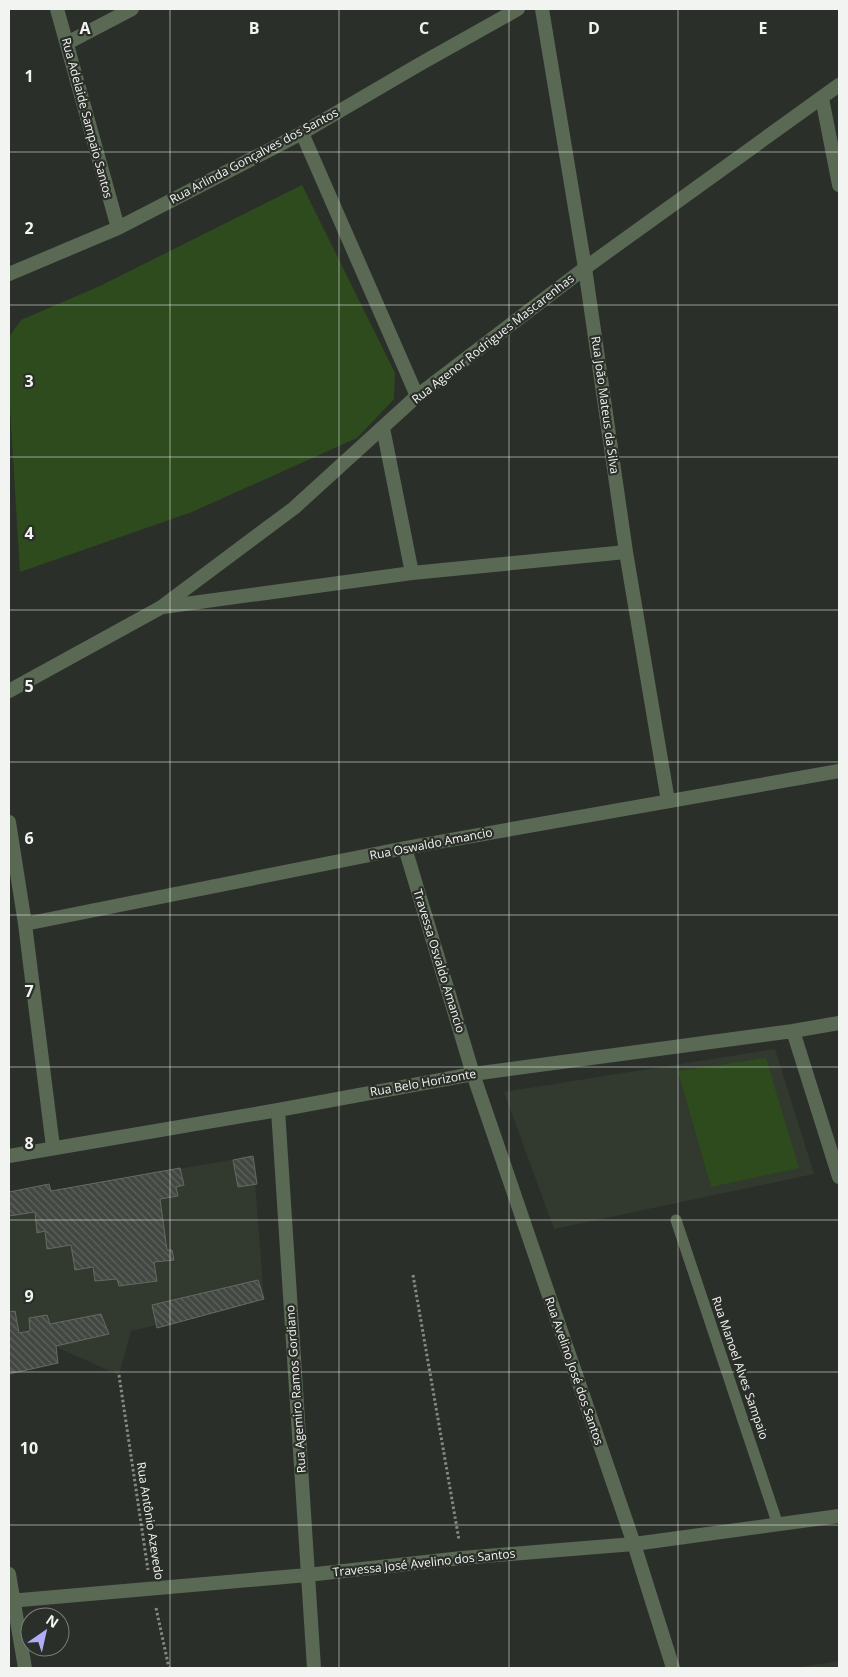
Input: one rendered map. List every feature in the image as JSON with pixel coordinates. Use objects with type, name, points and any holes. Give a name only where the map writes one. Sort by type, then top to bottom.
[{"type":"street","name":"Rua Adelaide Sampaio Santos","points":[[57,9],[118,228]]},
{"type":"street","points":[[67,43],[132,9]]},
{"type":"street","name":"Rua Arlinda Gonçalves dos Santos","points":[[9,274],[118,228],[302,133],[518,9]]},
{"type":"street","name":"Rua João Mateus da Silva","points":[[542,9],[585,268],[626,552],[668,801]]},
{"type":"street","name":"Rua Agenor Rodrigues Mascarenhas","points":[[9,691],[160,608],[294,508],[417,396],[585,268],[839,85]]},
{"type":"street","points":[[822,98],[839,185]]},
{"type":"street","points":[[302,133],[417,396]]},
{"type":"street","points":[[383,428],[412,573]]},
{"type":"street","name":"Rua Agenor Rodrigues Mascarenhas","points":[[160,608],[412,573],[626,552]]},
{"type":"street","name":"Rua Oswaldo Amancio","points":[[25,924],[405,848],[839,771]]},
{"type":"street","points":[[9,822],[25,924],[53,1147]]},
{"type":"street","name":"Travessa Osvaldo Amancio","points":[[405,848],[473,1074]]},
{"type":"street","name":"Rua Belo Horizonte","points":[[9,1156],[278,1110],[473,1074],[793,1031],[839,1023]]},
{"type":"street","points":[[793,1031],[839,1177]]},
{"type":"street","name":"Rua Avelino José dos Santos","points":[[473,1074],[634,1544],[673,1668]]},
{"type":"street","name":"Rua Agemiro Ramos Gordiano","points":[[278,1110],[314,1668]]},
{"type":"street","name":"Travessa José Avelino dos Santos","points":[[11,1600],[634,1544],[839,1516]]},
{"type":"street","points":[[9,1574],[11,1600],[24,1668]]},
{"type":"lane","name":"Rua Manoel Alves Sampaio","points":[[676,1220],[778,1525]]},
{"type":"path","points":[[413,1275],[462,1558]]},
{"type":"path","name":"Rua Antônio Azevedo","points":[[119,1376],[151,1587],[169,1668]]},
{"type":"shaded area","points":[[775,1049],[814,1174],[554,1229],[504,1092]]},
{"type":"shaded area","points":[[253,1156],[264,1299],[131,1331],[119,1375],[56,1347],[58,1363],[9,1374],[9,1192],[49,1184],[51,1191]]},
{"type":"shaded area","points":[[839,1661],[839,1668],[793,1668]]},
{"type":"green space","points":[[302,185],[395,373],[394,399],[357,438],[192,512],[20,572],[9,392],[9,337],[21,320],[102,285]]},
{"type":"green space","points":[[766,1058],[799,1168],[711,1187],[678,1071]]},
{"type":"building","points":[[253,1156],[257,1184],[238,1187],[233,1160]]},
{"type":"building","points":[[180,1168],[184,1185],[176,1187],[178,1196],[160,1199],[167,1250],[172,1250],[174,1260],[154,1262],[157,1281],[119,1286],[117,1279],[95,1281],[93,1267],[75,1270],[71,1245],[47,1249],[45,1231],[37,1233],[35,1212],[9,1216],[9,1192],[49,1184],[51,1191]]},
{"type":"building","points":[[258,1280],[264,1299],[157,1328],[152,1305]]},
{"type":"building","points":[[15,1311],[19,1333],[30,1331],[29,1318],[47,1315],[50,1324],[101,1314],[109,1334],[56,1346],[58,1363],[9,1374],[9,1312]]}]
